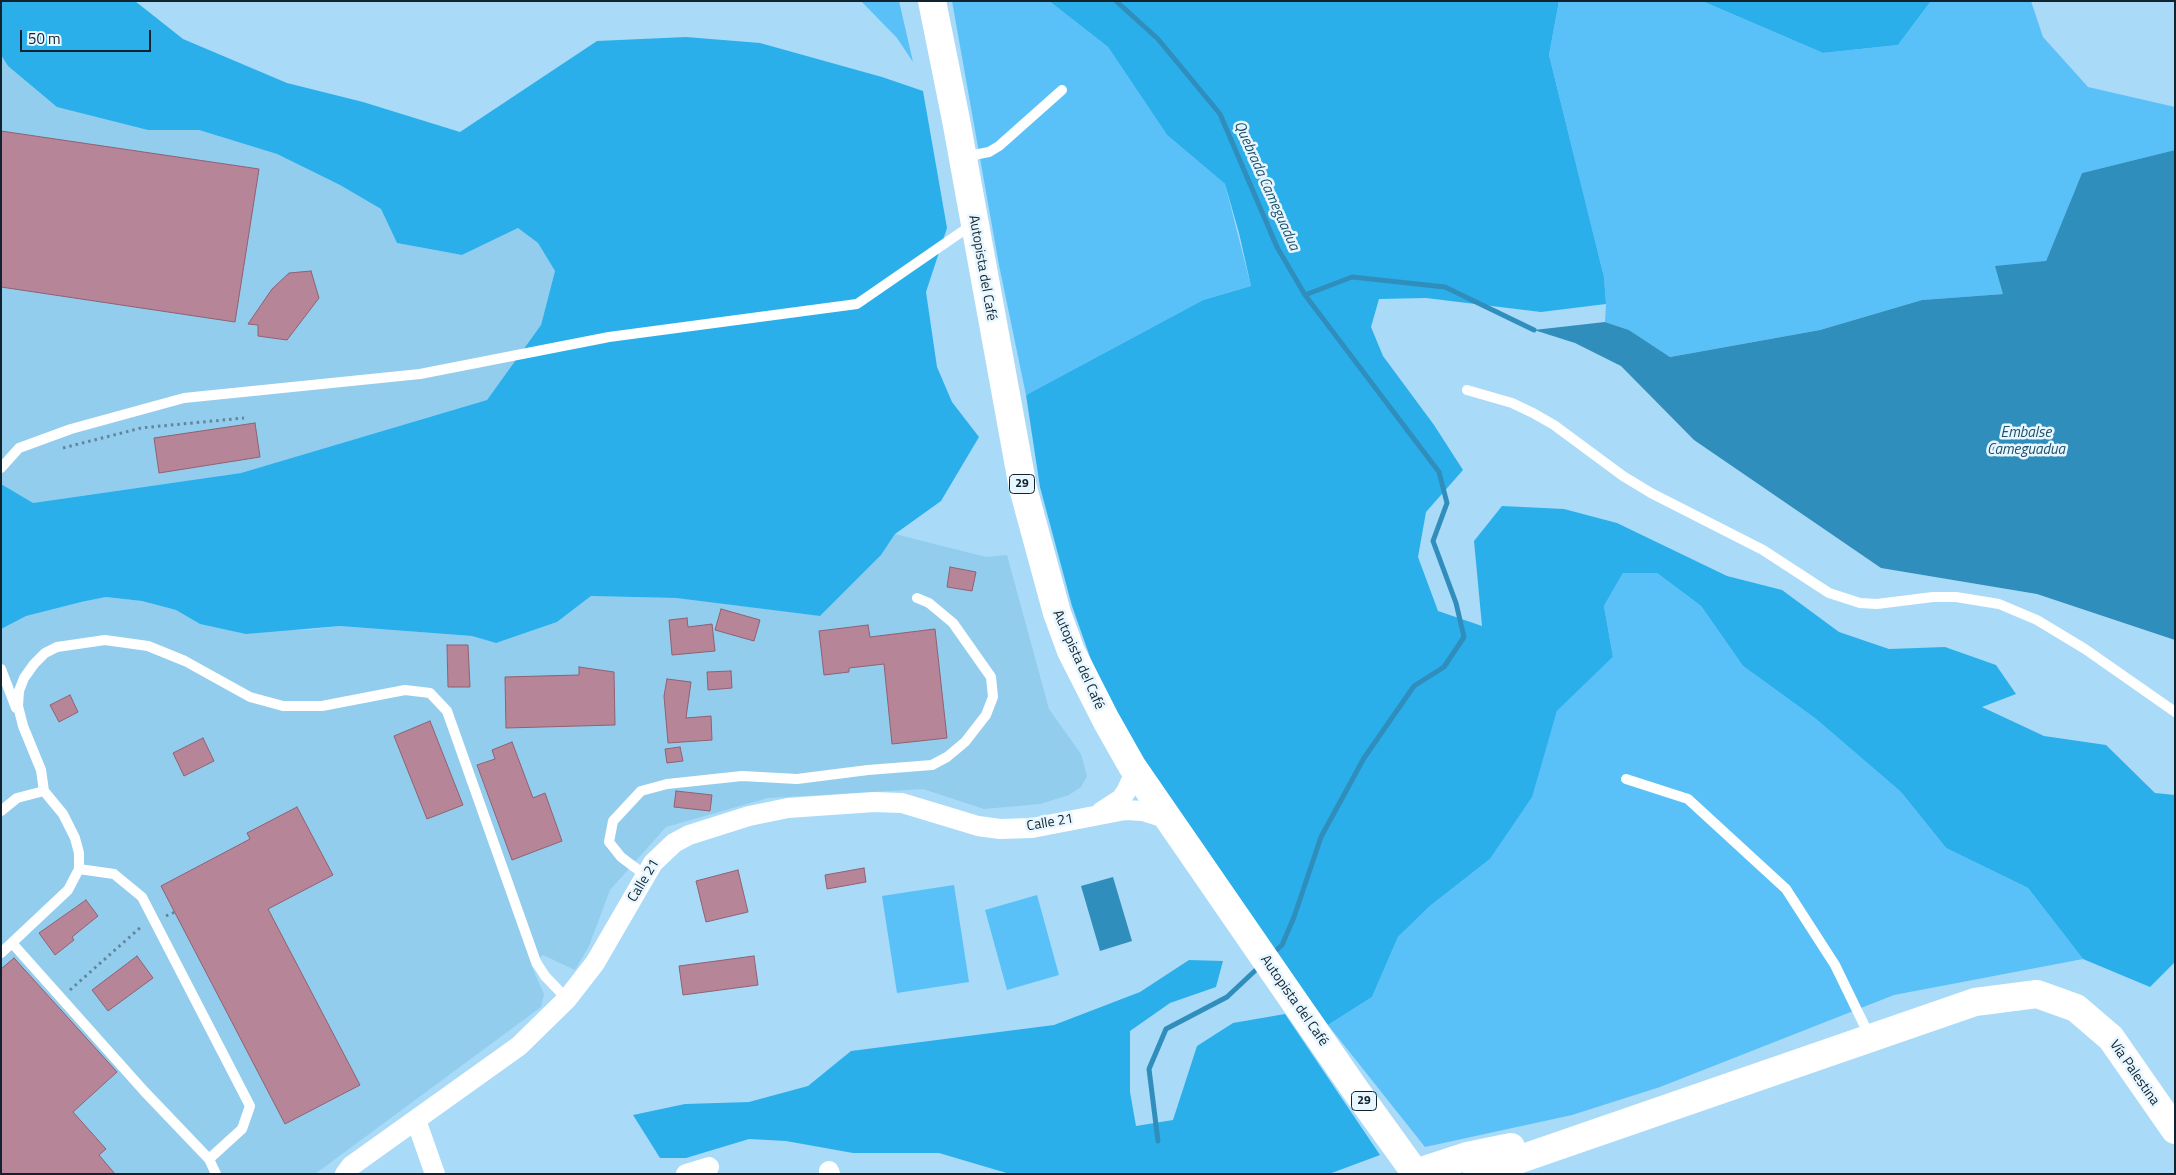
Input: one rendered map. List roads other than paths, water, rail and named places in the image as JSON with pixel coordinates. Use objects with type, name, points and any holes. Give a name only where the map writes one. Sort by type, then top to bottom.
[{"type":"main road","name":"Autopista del Café","points":[[932,1],[1013,442],[1056,613],[1071,651],[1132,766],[1414,1174]]},
{"type":"main road","name":"Vía Palestina","points":[[1870,1038],[1975,1002],[2037,994],[2076,1008],[2111,1038],[2175,1130]]},
{"type":"main road","points":[[1472,1165],[1515,1168],[1613,1128],[1870,1038]]},
{"type":"main road","points":[[1414,1174],[1472,1165],[1613,1128]]},
{"type":"street","name":"Calle 21","points":[[1099,814],[1121,799],[1132,779],[1132,766]]},
{"type":"street","name":"Calle 21","points":[[345,1174],[351,1166],[519,1046],[567,999],[594,963],[620,922],[645,875],[662,852],[689,835],[749,816],[788,808],[855,802],[902,803],[978,826],[1000,829],[1032,828],[1125,810],[1142,811],[1168,818]]},
{"type":"street","points":[[416,1120],[434,1174]]},
{"type":"street","points":[[686,1174],[709,1167]]},
{"type":"lane","points":[[962,158],[989,152],[999,146],[1062,90]]},
{"type":"lane","points":[[1,468],[19,448],[71,429],[184,398],[420,374],[609,337],[857,304],[974,223]]},
{"type":"lane","points":[[1467,390],[1504,400],[1533,413],[1554,425],[1623,476],[1673,505],[1763,550],[1829,593],[1860,603],[1877,604],[1933,597],[1956,597],[1998,604],[2037,620],[2085,649],[2175,712]]},
{"type":"lane","points":[[645,875],[621,857],[609,842],[613,822],[641,792],[667,784],[742,776],[797,779],[868,770],[932,765],[947,757],[965,742],[986,715],[993,697],[991,677],[978,655],[954,623],[929,602],[917,598]]},
{"type":"lane","points":[[23,726],[18,706],[19,691],[24,678],[34,664],[45,653],[57,647],[104,640],[148,646],[185,661],[250,697],[283,706],[322,706],[405,690],[430,693],[447,711],[536,962],[545,976],[567,999]]},
{"type":"lane","points":[[1,669],[41,770],[44,791],[63,814],[75,838],[79,853],[79,869],[68,890],[1,953]]},
{"type":"lane","points":[[1626,779],[1688,799],[1786,889],[1835,965],[1870,1038]]},
{"type":"lane","points":[[1,811],[17,798],[44,791]]},
{"type":"lane","points":[[79,869],[114,874],[142,897],[250,1106],[242,1129],[209,1159]]},
{"type":"lane","points":[[12,943],[144,1091],[209,1159],[216,1174]]},
{"type":"water","name":"Embalse Cameguadua","points":[[2175,150],[2175,640],[2037,594],[1881,568],[1694,440],[1621,366],[1575,343],[1534,330],[1605,322],[1629,330],[1670,357],[1820,330],[1922,300],[2003,294],[1995,266],[2046,261],[2082,173]]},
{"type":"water","points":[[1113,877],[1132,941],[1100,951],[1081,886]]},
{"type":"waterway","points":[[1116,1],[1158,39],[1220,114],[1277,247],[1305,295],[1439,472],[1447,503],[1433,541],[1456,603],[1464,637],[1444,667],[1414,686],[1364,758],[1321,837],[1294,917],[1282,945],[1271,955]]},
{"type":"waterway","name":"Quebrada Cameguadua","points":[[1305,295],[1352,277],[1445,287],[1534,330]]},
{"type":"waterway","points":[[1158,1141],[1149,1069],[1166,1029],[1227,997],[1260,966]]}]
